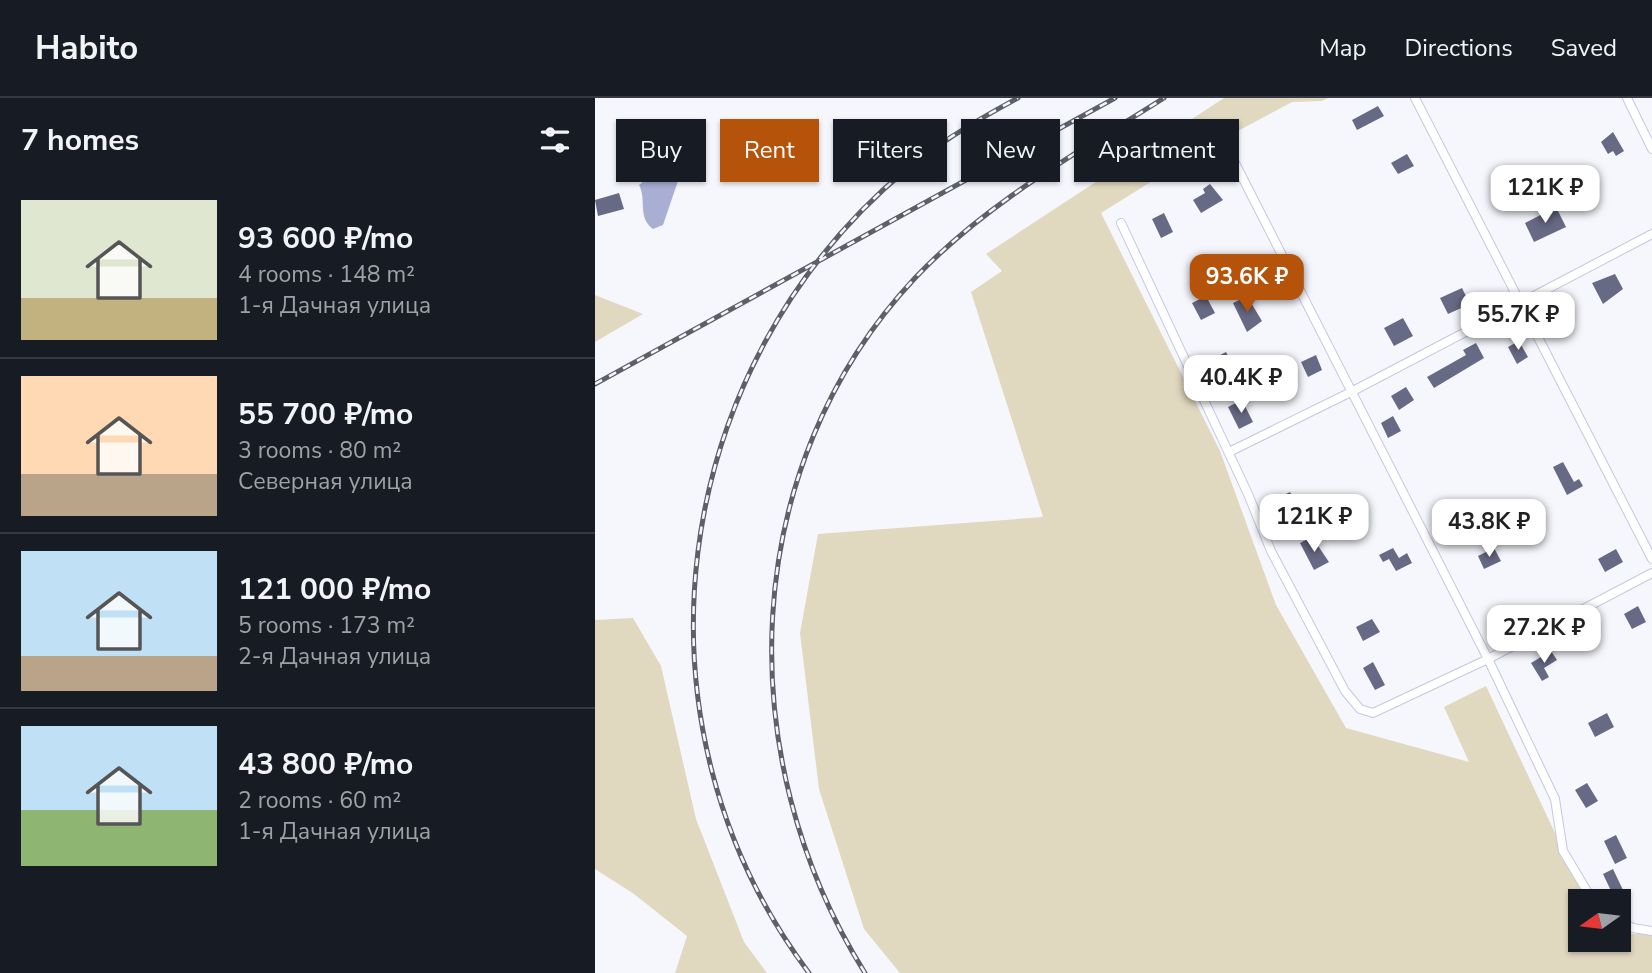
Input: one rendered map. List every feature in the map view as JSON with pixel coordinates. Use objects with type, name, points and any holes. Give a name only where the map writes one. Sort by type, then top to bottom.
[{"type":"street","points":[[1415,98],[1518,303],[1652,559]]},
{"type":"street","points":[[1627,98],[1652,149]]},
{"type":"street","points":[[1239,171],[1488,659],[1555,800],[1563,851],[1586,889]]},
{"type":"street","points":[[1121,223],[1229,452],[1271,551],[1345,691],[1360,709],[1373,713],[1488,659],[1652,573]]},
{"type":"street","points":[[1229,452],[1353,391],[1652,234]]},
{"type":"street","points":[[1631,927],[1652,931]]},
{"type":"shaded area","points":[[1224,98],[1328,98],[1322,101],[1292,102],[1239,130],[1239,119],[1192,119]]},
{"type":"shaded area","points":[[1096,182],[1151,182],[1101,213],[1220,451],[1276,605],[1346,728],[1469,762],[1444,707],[1486,686],[1581,889],[1568,889],[1568,952],[1631,952],[1631,934],[1652,934],[1652,973],[900,973],[864,929],[819,789],[800,633],[818,534],[1043,517],[971,292],[1002,271],[986,254]]},
{"type":"shaded area","points":[[595,295],[643,314],[595,342]]},
{"type":"shaded area","points":[[633,618],[661,666],[696,819],[744,942],[767,973],[675,973],[687,936],[634,894],[595,869],[595,620]]},
{"type":"water","points":[[643,182],[678,182],[663,225],[653,229],[645,219],[639,185]]},
{"type":"building","points":[[1378,106],[1384,116],[1357,130],[1352,120]]},
{"type":"building","points":[[1613,132],[1624,151],[1616,156],[1613,151],[1608,154],[1601,142]]},
{"type":"building","points":[[1407,154],[1414,166],[1398,174],[1391,163]]},
{"type":"building","points":[[1210,184],[1223,200],[1201,213],[1193,200],[1205,193],[1203,189]]},
{"type":"building","points":[[619,193],[624,209],[598,216],[595,200]]},
{"type":"building","points":[[1556,207],[1566,227],[1534,242],[1525,223]]},
{"type":"building","points":[[1164,213],[1173,232],[1161,238],[1152,219]]},
{"type":"building","points":[[1615,274],[1623,289],[1603,304],[1592,283]]},
{"type":"building","points":[[1462,288],[1470,304],[1448,314],[1440,298]]},
{"type":"building","points":[[1206,296],[1215,313],[1201,320],[1192,303]]},
{"type":"building","points":[[1244,298],[1246,302],[1250,301],[1262,321],[1247,332],[1233,303]]},
{"type":"building","points":[[1548,305],[1555,317],[1540,326],[1533,313]]},
{"type":"building","points":[[1403,318],[1413,336],[1394,346],[1384,328]]},
{"type":"building","points":[[1519,341],[1528,357],[1517,364],[1508,347]]},
{"type":"building","points":[[1476,343],[1484,358],[1434,388],[1427,377],[1466,355],[1463,350]]},
{"type":"building","points":[[1226,352],[1234,367],[1215,377],[1207,362]]},
{"type":"building","points":[[1316,355],[1322,370],[1308,377],[1301,362]]},
{"type":"building","points":[[1406,387],[1414,400],[1399,410],[1391,396]]},
{"type":"building","points":[[1242,400],[1253,422],[1239,429],[1228,407]]},
{"type":"building","points":[[1393,416],[1401,431],[1388,438],[1381,423]]},
{"type":"building","points":[[1563,462],[1574,482],[1579,479],[1583,486],[1567,495],[1553,467]]},
{"type":"building","points":[[1290,492],[1302,515],[1292,520],[1284,503],[1274,508],[1271,501]]},
{"type":"building","points":[[1312,537],[1329,562],[1314,570],[1300,543]]},
{"type":"building","points":[[1393,548],[1399,558],[1407,553],[1412,563],[1396,571],[1389,559],[1383,562],[1379,555]]},
{"type":"building","points":[[1494,548],[1501,561],[1484,569],[1478,556]]},
{"type":"building","points":[[1616,549],[1623,562],[1605,572],[1598,559]]},
{"type":"building","points":[[1638,606],[1646,622],[1632,629],[1624,614]]},
{"type":"building","points":[[1372,619],[1380,632],[1363,641],[1356,627]]},
{"type":"building","points":[[1551,651],[1557,660],[1544,668],[1549,677],[1542,681],[1531,663]]},
{"type":"building","points":[[1373,662],[1385,685],[1375,690],[1363,668]]},
{"type":"building","points":[[1607,713],[1614,727],[1595,737],[1588,723]]},
{"type":"building","points":[[1587,783],[1598,801],[1586,808],[1575,790]]},
{"type":"building","points":[[1616,835],[1627,858],[1615,864],[1604,841]]},
{"type":"building","points":[[1613,869],[1623,889],[1610,889],[1603,874]]},
{"type":"railway","points":[[809,973],[750,875],[712,770],[695,662],[698,552],[721,445],[764,344],[826,250],[907,169],[961,131],[1018,98]]},
{"type":"railway","points":[[595,384],[1115,98]]},
{"type":"railway","points":[[865,973],[821,889],[791,800],[775,709],[773,616],[785,525],[813,437],[856,354],[915,278],[972,226],[1033,180],[1164,98]]}]
